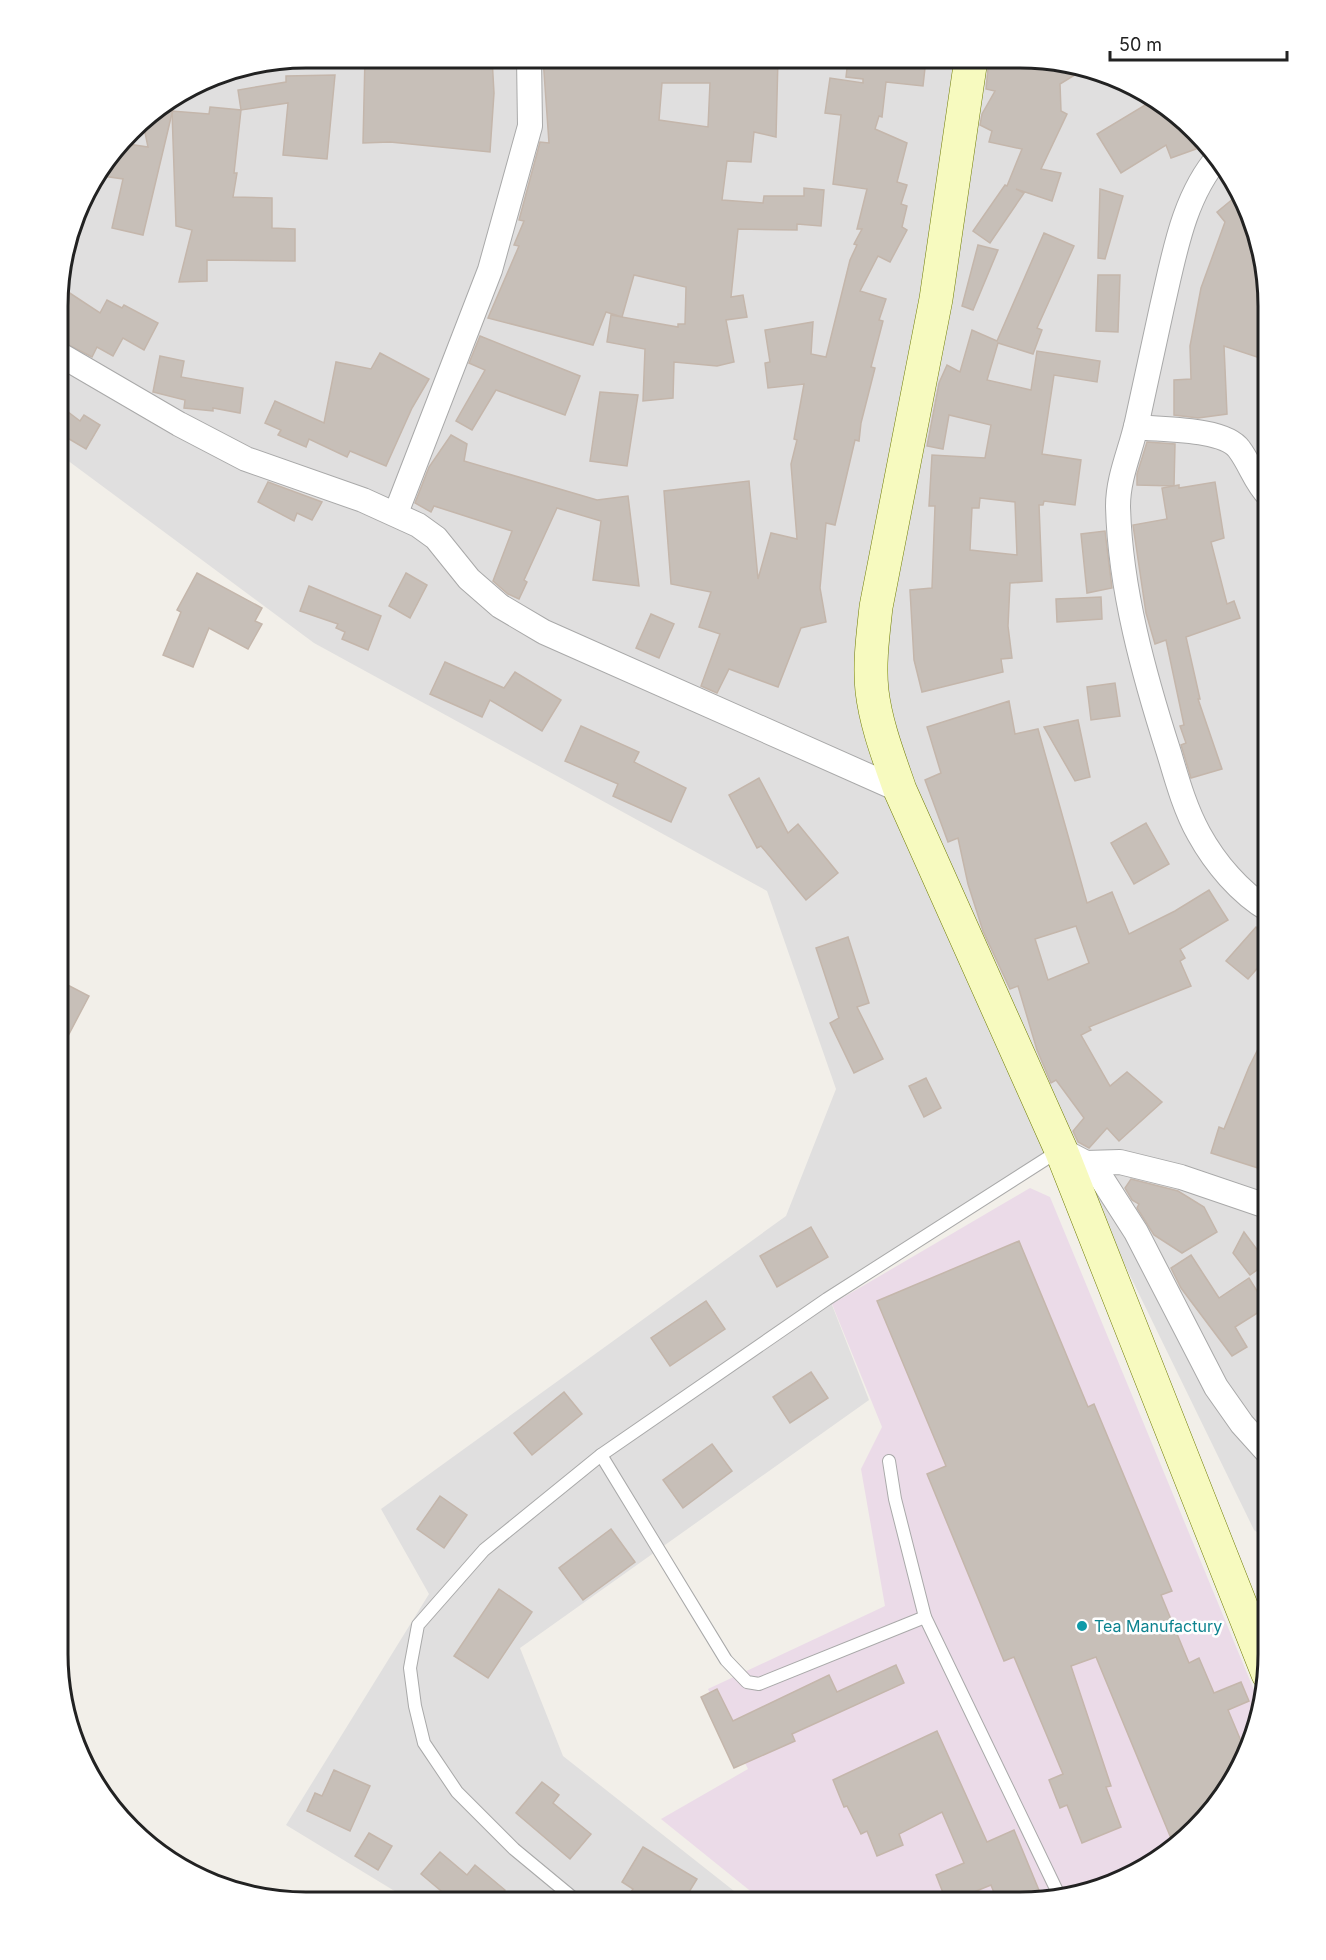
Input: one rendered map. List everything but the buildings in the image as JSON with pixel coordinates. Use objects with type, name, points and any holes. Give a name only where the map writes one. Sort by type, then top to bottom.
[{"type":"street","points":[[396,513],[493,259],[530,126],[529,68]]},
{"type":"street","points":[[970,68],[936,299],[876,607],[871,656],[872,691],[880,729],[900,790],[1074,1156],[1258,1647]]},
{"type":"street","points":[[1212,165],[1206,171],[1188,208],[1172,264],[1136,427],[1125,462],[1118,503],[1120,548],[1137,638],[1158,719],[1177,779],[1199,834],[1219,863],[1252,900],[1258,904]]},
{"type":"street","points":[[68,359],[189,430],[246,459],[321,483],[396,513],[436,538],[469,579],[500,606],[544,632],[900,790]]},
{"type":"street","points":[[1136,427],[1224,436],[1238,447],[1258,484]]},
{"type":"street","points":[[1074,1156],[1120,1162],[1160,1172],[1258,1203]]},
{"type":"street","points":[[1074,1156],[1102,1179],[1136,1232],[1216,1387],[1242,1424],[1258,1442]]},
{"type":"lane","points":[[566,1892],[514,1849],[457,1792],[424,1743],[415,1706],[410,1668],[418,1625],[484,1550],[601,1455],[827,1299],[1074,1156]]},
{"type":"lane","points":[[601,1455],[726,1660],[747,1682],[759,1684],[925,1617]]},
{"type":"lane","points":[[889,1461],[895,1499],[925,1617],[1056,1889]]},
{"type":"shaded area","points":[[290,68],[1036,68],[1067,72],[1097,80],[1126,92],[1153,108],[1189,137],[1218,173],[1234,200],[1246,229],[1254,259],[1258,290],[1258,1533],[1254,1530],[1064,1140],[832,1305],[869,1400],[520,1648],[563,1756],[735,1892],[396,1892],[286,1825],[429,1594],[381,1509],[786,1216],[836,1089],[767,891],[314,643],[68,461],[68,290],[72,259],[80,229],[99,187],[137,137],[173,108],[200,92],[229,80],[259,72]]},
{"type":"shaded area","points":[[1030,1188],[1050,1197],[1255,1693],[1246,1731],[1234,1760],[1218,1787],[1189,1823],[1153,1852],[1126,1868],[1097,1880],[1067,1888],[1036,1892],[752,1892],[661,1819],[748,1769],[708,1689],[885,1606],[861,1469],[882,1427],[832,1304]]},
{"type":"place","name":"Tea Manufactury","points":[[1082,1626]]}]
